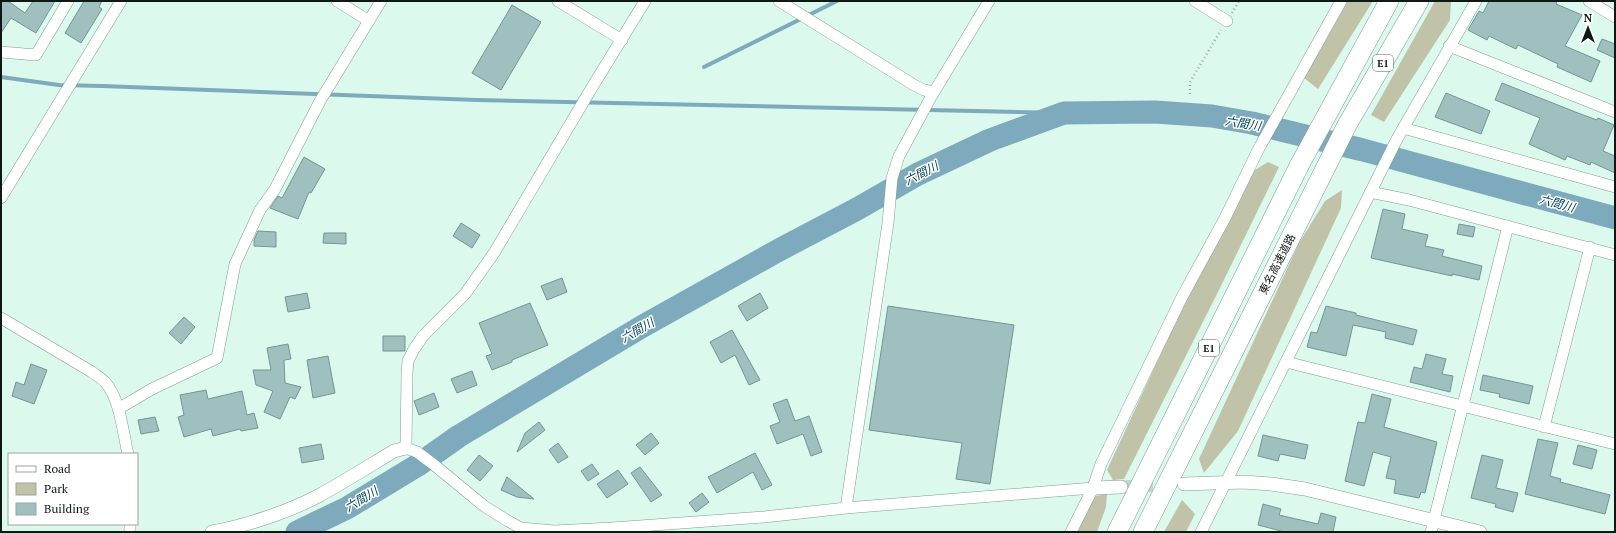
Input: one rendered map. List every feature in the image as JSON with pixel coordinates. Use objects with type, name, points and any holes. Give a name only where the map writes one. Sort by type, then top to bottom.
[{"type":"highway","name":"東名高速道路","points":[[1118,532],[1300,164],[1389,1]]},
{"type":"highway","name":"東名高速道路","points":[[1143,532],[1324,170],[1347,126],[1419,1]]},
{"type":"street","points":[[1,52],[36,54],[68,1]]},
{"type":"street","points":[[1,198],[121,1]]},
{"type":"street","points":[[337,1],[369,21]]},
{"type":"street","points":[[118,409],[152,389],[217,358],[235,264],[260,210],[278,183],[320,101],[381,1]]},
{"type":"street","points":[[558,1],[622,40]]},
{"type":"street","points":[[412,450],[406,373],[408,361],[414,349],[423,336],[465,294],[494,253],[591,88],[645,1]]},
{"type":"street","points":[[779,1],[914,85],[933,94]]},
{"type":"street","points":[[846,508],[888,223],[892,178],[899,156],[933,94],[989,1]]},
{"type":"street","points":[[1195,1],[1227,21]]},
{"type":"street","points":[[1071,532],[1093,488],[1101,464],[1168,325],[1225,218],[1258,150],[1341,1]]},
{"type":"street","points":[[1201,532],[1376,179],[1449,46],[1476,1]]},
{"type":"street","points":[[1589,1],[1615,17]]},
{"type":"street","points":[[1449,46],[1615,112]]},
{"type":"street","points":[[1403,128],[1615,187]]},
{"type":"street","points":[[1370,192],[1409,200],[1590,247],[1615,255]]},
{"type":"street","points":[[1433,526],[1508,226]]},
{"type":"street","points":[[1544,427],[1590,247]]},
{"type":"street","points":[[1,318],[92,372],[105,382],[114,396],[128,453]]},
{"type":"street","points":[[1286,362],[1615,444]]},
{"type":"street","points":[[212,532],[226,530],[270,516],[317,497],[394,451],[412,450],[433,464],[484,506],[521,530],[554,531],[612,528],[1093,488],[1121,487]]},
{"type":"street","points":[[1184,484],[1227,482],[1271,484],[1305,489],[1433,526],[1480,532]]},
{"type":"path","points":[[1190,94],[1190,82],[1239,1]]},
{"type":"green space","points":[[1348,1],[1373,1],[1318,89],[1304,78]]},
{"type":"green space","points":[[1435,1],[1451,1],[1450,20],[1384,122],[1371,115]]},
{"type":"green space","points":[[1268,162],[1279,167],[1124,479],[1113,480],[1107,470],[1196,278],[1255,170]]},
{"type":"green space","points":[[1342,190],[1341,208],[1238,431],[1204,473],[1199,459],[1299,243],[1325,201]]},
{"type":"green space","points":[[1107,494],[1106,507],[1097,532],[1075,532],[1095,496]]},
{"type":"green space","points":[[1182,500],[1195,514],[1186,532],[1164,532]]},
{"type":"building","points":[[1,1],[8,1],[25,13],[33,1],[55,1],[36,33],[11,18],[1,33]]},
{"type":"building","points":[[84,1],[102,1],[99,7],[102,9],[81,43],[65,33]]},
{"type":"building","points":[[1489,1],[1557,1],[1556,4],[1582,15],[1565,46],[1600,61],[1591,82],[1557,67],[1558,64],[1518,45],[1516,49],[1489,36],[1487,40],[1468,30],[1479,11],[1483,13]]},
{"type":"building","points":[[512,5],[541,22],[501,90],[472,73]]},
{"type":"building","points":[[1602,39],[1615,44],[1615,58],[1597,50]]},
{"type":"building","points":[[1502,83],[1578,113],[1597,120],[1598,118],[1614,125],[1603,151],[1615,156],[1615,173],[1591,162],[1590,165],[1567,156],[1565,160],[1529,144],[1540,118],[1495,100]]},
{"type":"building","points":[[1446,93],[1490,111],[1481,134],[1435,117]]},
{"type":"building","points":[[304,157],[325,169],[311,193],[309,192],[298,219],[270,208],[278,196],[282,198]]},
{"type":"building","points":[[1383,209],[1405,214],[1402,229],[1428,235],[1425,246],[1444,250],[1442,256],[1482,266],[1479,280],[1452,274],[1452,276],[1371,258]]},
{"type":"building","points":[[461,223],[480,235],[472,248],[453,236]]},
{"type":"building","points":[[1459,224],[1475,227],[1473,237],[1457,234]]},
{"type":"building","points":[[258,231],[276,232],[276,247],[254,246],[254,240]]},
{"type":"building","points":[[324,233],[346,233],[346,244],[323,243]]},
{"type":"building","points":[[562,278],[567,292],[547,300],[541,286]]},
{"type":"building","points":[[307,293],[310,308],[288,312],[285,297]]},
{"type":"building","points":[[760,293],[768,308],[747,321],[738,306]]},
{"type":"building","points":[[530,303],[548,345],[492,370],[486,356],[492,354],[479,323]]},
{"type":"building","points":[[888,306],[1014,325],[990,484],[956,479],[962,443],[869,430]]},
{"type":"building","points":[[1326,306],[1417,330],[1413,345],[1385,338],[1386,332],[1353,325],[1346,356],[1307,347],[1311,332],[1317,333]]},
{"type":"building","points":[[184,317],[195,327],[181,344],[169,333]]},
{"type":"building","points":[[732,330],[760,380],[749,385],[735,355],[721,363],[710,342]]},
{"type":"building","points":[[383,336],[405,336],[405,351],[383,351]]},
{"type":"building","points":[[288,344],[291,359],[284,360],[285,383],[301,387],[295,399],[290,397],[280,419],[264,412],[273,391],[256,385],[253,370],[271,370],[267,348]]},
{"type":"building","points":[[1426,354],[1446,359],[1442,374],[1453,376],[1450,392],[1410,382],[1414,367],[1422,369]]},
{"type":"building","points":[[328,356],[335,393],[313,398],[307,360]]},
{"type":"building","points":[[31,364],[47,370],[34,404],[12,396],[16,382],[24,385]]},
{"type":"building","points":[[472,371],[477,385],[457,393],[451,379]]},
{"type":"building","points":[[1483,375],[1533,386],[1529,404],[1499,397],[1500,394],[1480,390]]},
{"type":"building","points":[[206,390],[208,399],[242,391],[247,415],[254,413],[258,428],[241,431],[240,429],[213,436],[211,429],[184,437],[178,417],[184,415],[180,395]]},
{"type":"building","points":[[434,393],[439,407],[419,415],[414,401]]},
{"type":"building","points":[[1372,394],[1391,399],[1384,427],[1437,442],[1425,493],[1421,492],[1419,498],[1394,493],[1396,480],[1386,478],[1391,457],[1373,452],[1364,486],[1345,481],[1358,422],[1365,423]]},
{"type":"building","points":[[787,399],[795,421],[809,416],[822,452],[811,456],[803,434],[777,444],[770,426],[780,422],[773,404]]},
{"type":"building","points":[[155,417],[159,431],[141,434],[138,420]]},
{"type":"building","points":[[539,422],[545,430],[517,452],[525,433]]},
{"type":"building","points":[[651,433],[659,443],[645,455],[636,445]]},
{"type":"building","points":[[1263,435],[1308,445],[1305,459],[1280,454],[1278,461],[1258,456]]},
{"type":"building","points":[[1538,439],[1558,443],[1550,476],[1561,479],[1560,482],[1610,495],[1605,514],[1525,494]]},
{"type":"building","points":[[558,443],[568,457],[558,463],[549,450]]},
{"type":"building","points":[[321,444],[324,459],[302,463],[299,448]]},
{"type":"building","points":[[1578,445],[1597,450],[1592,469],[1573,464]]},
{"type":"building","points":[[755,453],[772,485],[762,490],[753,472],[717,493],[708,477]]},
{"type":"building","points":[[479,455],[493,466],[480,481],[467,470]]},
{"type":"building","points":[[1482,455],[1503,460],[1496,488],[1518,493],[1513,512],[1495,507],[1496,504],[1471,498]]},
{"type":"building","points":[[592,464],[599,474],[588,481],[581,471]]},
{"type":"building","points":[[640,467],[662,495],[651,502],[631,473]]},
{"type":"building","points":[[618,470],[628,484],[607,498],[597,484]]},
{"type":"building","points":[[507,477],[534,499],[517,497],[501,490]]},
{"type":"building","points":[[702,493],[709,502],[696,512],[689,503]]},
{"type":"building","points":[[1263,504],[1281,509],[1279,515],[1318,524],[1321,513],[1336,517],[1333,532],[1281,532],[1258,525]]},
{"type":"waterway","points":[[704,67],[837,1]]},
{"type":"waterway","points":[[1,77],[59,85],[477,100],[1064,113]]},
{"type":"waterway","name":"六間川","points":[[297,532],[347,508],[418,465],[459,436],[643,326],[918,174],[990,140],[1064,113],[1155,112],[1212,116],[1252,123],[1363,150],[1615,218]]},
{"type":"tunnel","points":[[1121,487],[1174,484]]}]
